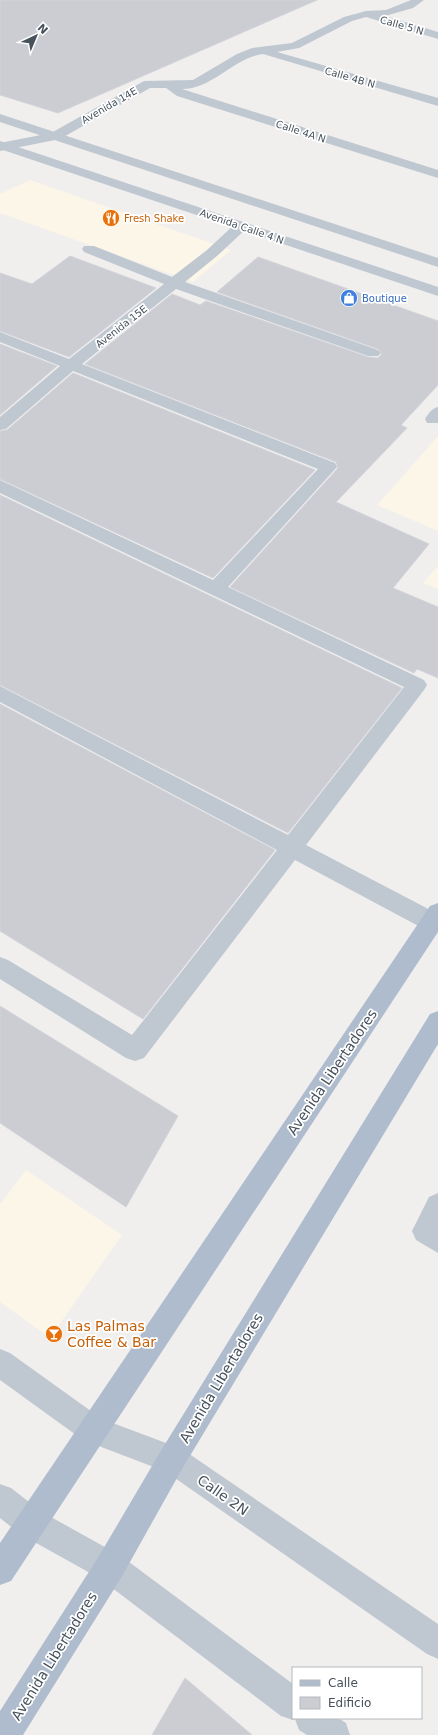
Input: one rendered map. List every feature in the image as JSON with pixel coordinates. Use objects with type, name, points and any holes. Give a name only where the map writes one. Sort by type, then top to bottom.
[{"type":"main road","name":"Avenida Libertadores","points":[[0,1570],[435,917]]},
{"type":"main road","name":"Avenida Libertadores","points":[[4,1735],[110,1567],[172,1459],[438,1022]]},
{"type":"street","name":"Avenida 14E","points":[[1,146],[55,136],[140,87],[148,84],[187,85],[197,83],[241,56],[295,46],[348,18],[366,14],[387,13],[408,6],[418,0]]},
{"type":"street","name":"Calle 5 N","points":[[366,14],[438,36]]},
{"type":"street","name":"Calle 4B N","points":[[263,51],[438,102]]},
{"type":"street","name":"Calle 4A N","points":[[161,84],[181,93],[438,174]]},
{"type":"street","points":[[0,118],[438,263]]},
{"type":"street","name":"Avenida Calle 4 N","points":[[1,146],[438,292]]},
{"type":"street","name":"Avenida 15E","points":[[0,425],[71,365],[212,253],[241,226]]},
{"type":"street","points":[[89,249],[174,283],[373,352]]},
{"type":"street","points":[[0,337],[329,467],[215,589]]},
{"type":"street","points":[[0,486],[417,685],[292,849],[135,1050],[0,967]]},
{"type":"street","points":[[0,693],[292,849],[435,917]]},
{"type":"street","points":[[438,1206],[425,1231],[438,1240]]},
{"type":"street","name":"Calle 2N","points":[[0,1363],[93,1430],[172,1459],[438,1643]]},
{"type":"street","points":[[0,1499],[31,1523],[110,1567],[292,1703]]},
{"type":"street","points":[[312,1719],[334,1735]]},
{"type":"shaded area","points":[[30,180],[231,250],[193,282],[0,213],[0,194]]},
{"type":"shaded area","points":[[438,436],[438,531],[377,505]]},
{"type":"shaded area","points":[[438,566],[438,589],[423,583]]},
{"type":"shaded area","points":[[26,1170],[122,1235],[50,1338],[0,1302],[0,1204]]},
{"type":"building","points":[[0,0],[317,0],[58,113],[0,95]]},
{"type":"building","points":[[70,256],[156,288],[69,357],[0,331],[0,273],[32,284]]},
{"type":"building","points":[[258,257],[438,321],[438,385],[401,425],[407,428],[336,502],[429,544],[393,588],[438,607],[438,678],[417,669],[414,673],[230,587],[338,468],[336,462],[85,364],[172,294],[200,305],[206,301],[368,357],[378,358],[382,354],[378,349],[217,292]]},
{"type":"building","points":[[0,344],[57,366],[0,415]]},
{"type":"building","points":[[73,373],[315,470],[213,578],[0,479],[0,431],[7,430]]},
{"type":"building","points":[[0,495],[402,688],[288,833],[0,685]]},
{"type":"building","points":[[0,704],[275,850],[143,1019],[0,931]]},
{"type":"building","points":[[0,1006],[178,1116],[126,1207],[0,1123]]},
{"type":"building","points":[[185,1678],[252,1735],[152,1735]]},
{"type":"place","name":"Fresh Shake","points":[[111,218]]},
{"type":"place","name":"Boutique","points":[[349,298]]},
{"type":"place","name":"Las Palmas Coffee & Bar","points":[[54,1334]]}]
